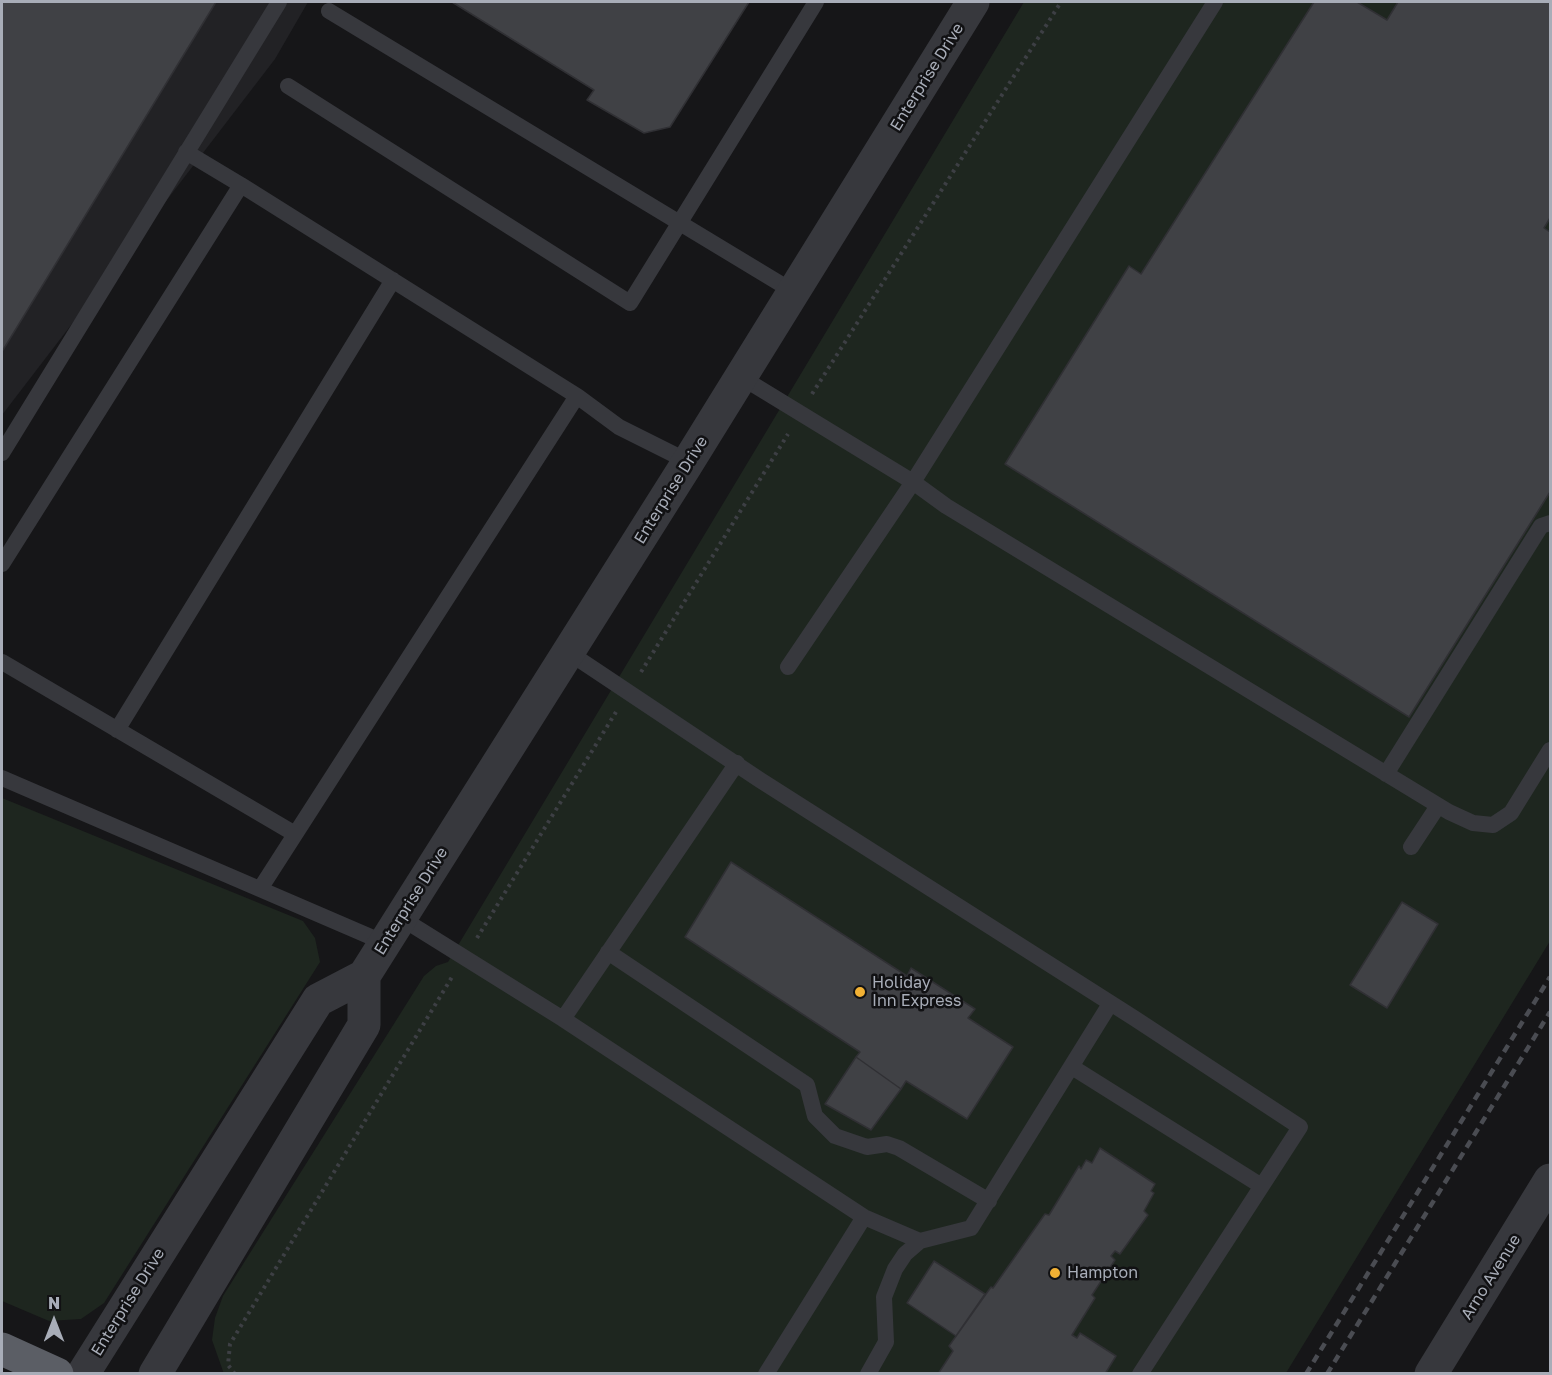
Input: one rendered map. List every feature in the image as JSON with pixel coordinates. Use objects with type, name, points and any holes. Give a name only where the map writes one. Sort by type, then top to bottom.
[{"type":"highway","points":[[2,1349],[30,1365]]},
{"type":"street","name":"Enterprise Drive","points":[[83,1374],[318,1000],[364,976],[689,462],[973,2]]},
{"type":"street","points":[[155,1374],[364,1025],[364,976]]},
{"type":"street","name":"Arno Avenue","points":[[1431,1374],[1540,1219],[1551,1180]]},
{"type":"lane","points":[[2,453],[279,2]]},
{"type":"lane","points":[[288,86],[630,303],[816,2]]},
{"type":"lane","points":[[788,667],[913,482],[1215,2]]},
{"type":"lane","points":[[329,11],[794,292]]},
{"type":"lane","points":[[186,152],[577,396],[619,427],[689,462]]},
{"type":"lane","points":[[2,564],[241,185]]},
{"type":"lane","points":[[117,730],[393,280]]},
{"type":"lane","points":[[741,377],[913,482],[956,512],[1438,806],[1473,822],[1493,825],[1510,813],[1551,750]]},
{"type":"lane","points":[[260,889],[577,396]]},
{"type":"lane","points":[[1386,774],[1541,526],[1551,523]]},
{"type":"lane","points":[[568,652],[1300,1127],[1260,1185],[1140,1374]]},
{"type":"lane","points":[[2,662],[295,834]]},
{"type":"lane","points":[[563,1019],[737,763]]},
{"type":"lane","points":[[2,778],[260,889],[393,931],[563,1019],[864,1217],[920,1241]]},
{"type":"lane","points":[[1411,847],[1438,806]]},
{"type":"lane","points":[[608,952],[807,1085],[815,1116],[835,1136],[867,1147],[887,1144],[899,1148],[989,1201]]},
{"type":"lane","points":[[868,1374],[886,1342],[884,1297],[895,1269],[905,1254],[920,1241],[971,1228],[1110,1004]]},
{"type":"lane","points":[[1072,1067],[1260,1185]]},
{"type":"lane","points":[[766,1374],[864,1217]]},
{"type":"path","points":[[479,934],[801,413],[1060,2]]},
{"type":"path","points":[[235,1374],[228,1365],[230,1344],[458,968]]},
{"type":"shaded area","points":[[2,2],[308,2],[275,59],[2,415]]},
{"type":"shaded area","points":[[1024,2],[1550,2],[1550,941],[1286,1373],[224,1374],[212,1340],[215,1318],[223,1296],[424,976],[436,966],[448,962]]},
{"type":"shaded area","points":[[2,798],[303,921],[315,938],[320,962],[104,1303],[81,1319],[49,1321],[2,1301]]},
{"type":"building","points":[[2,2],[216,2],[3,350],[2,349]]},
{"type":"building","points":[[452,2],[749,2],[670,127],[644,133],[587,100],[594,90]]},
{"type":"building","points":[[1314,2],[1357,2],[1387,20],[1398,2],[1550,2],[1550,218],[1544,228],[1550,232],[1550,492],[1409,717],[1005,464],[1129,266],[1141,274]]},
{"type":"building","name":"Holiday Inn Express","points":[[731,862],[907,976],[911,968],[975,1009],[968,1018],[1013,1047],[967,1119],[906,1081],[901,1089],[856,1057],[860,1052],[685,937]]},
{"type":"building","points":[[1402,902],[1438,924],[1387,1008],[1350,985]]},
{"type":"building","points":[[856,1057],[901,1089],[871,1130],[825,1104]]},
{"type":"building","name":"Hampton","points":[[1100,1148],[1155,1184],[1151,1191],[1154,1193],[1144,1211],[1148,1215],[1120,1254],[1115,1251],[1111,1256],[1115,1260],[1092,1295],[1095,1298],[1072,1335],[1077,1338],[1080,1333],[1116,1356],[1105,1374],[938,1374],[953,1351],[949,1346],[991,1287],[993,1288],[1045,1214],[1049,1215],[1079,1166],[1081,1169],[1086,1160],[1092,1163]]},
{"type":"building","points":[[934,1261],[985,1294],[956,1336],[907,1303]]},
{"type":"railway","points":[[1306,1374],[1550,977]]},
{"type":"railway","points":[[1327,1374],[1550,1012]]},
{"type":"place","name":"Holiday Inn Express","points":[[860,992]]},
{"type":"place","name":"Hampton","points":[[1055,1273]]}]
